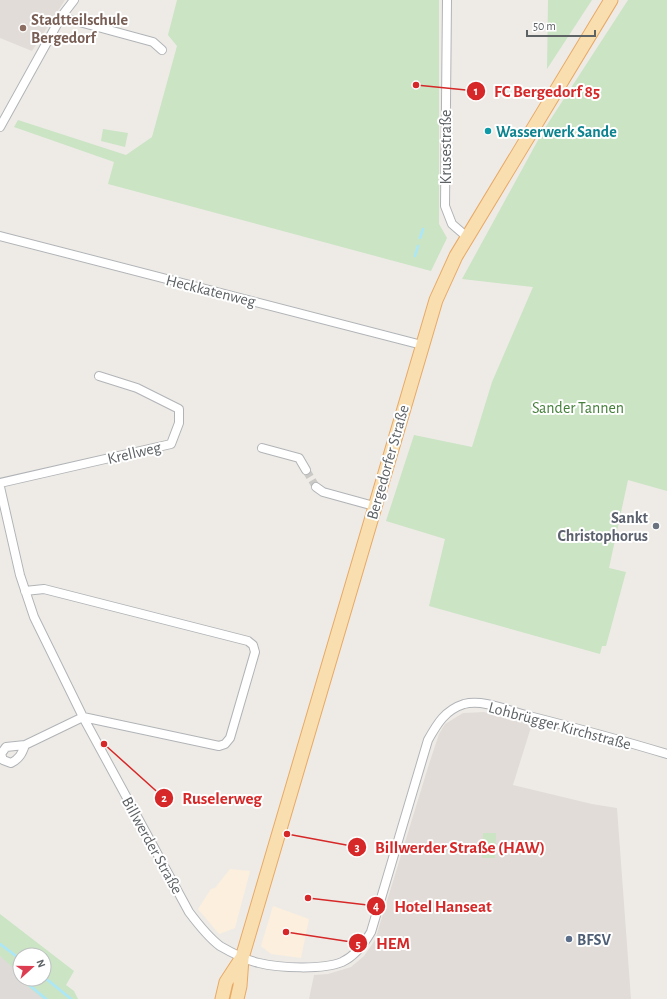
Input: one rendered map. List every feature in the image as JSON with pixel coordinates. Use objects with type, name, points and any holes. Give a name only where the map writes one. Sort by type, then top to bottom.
[{"type":"main road","name":"Bergedorfer Straße","points":[[237,999],[240,986],[242,958],[374,506],[436,300],[449,268],[467,237],[611,0]]},
{"type":"main road","name":"Bergedorfer Straße","points":[[222,999],[226,982],[242,958]]},
{"type":"street","points":[[0,127],[61,17],[74,0]]},
{"type":"street","name":"Krusestraße","points":[[446,0],[445,206],[452,224],[467,237]]},
{"type":"street","points":[[61,17],[153,42],[162,50]]},
{"type":"street","name":"Heckkatenweg","points":[[0,236],[422,345]]},
{"type":"street","name":"Krellweg","points":[[0,483],[171,444],[179,423],[179,409],[137,388],[99,376]]},
{"type":"street","points":[[262,448],[299,458],[306,470]]},
{"type":"street","name":"Billwerder Straße","points":[[0,487],[13,548],[34,617],[83,717],[189,912],[202,929],[217,943],[242,958]]},
{"type":"street","points":[[316,487],[323,492],[374,506]]},
{"type":"street","points":[[25,591],[44,589],[248,641],[254,647],[255,657],[230,738],[224,745],[219,746],[83,717],[25,745]]},
{"type":"street","name":"Lohbrügger Kirchstraße","points":[[242,958],[268,965],[317,967],[341,962],[360,948],[371,932],[428,740],[439,721],[449,711],[464,704],[486,704],[605,734],[667,754]]},
{"type":"shaded area","name":"Stadtteilschule Bergedorf","points":[[0,0],[65,0],[32,51],[0,38]]},
{"type":"shaded area","points":[[484,712],[532,724],[513,785],[592,804],[617,808],[631,999],[309,999],[314,975],[328,974],[351,967],[364,956],[375,940],[429,764],[439,734],[445,724],[463,713]]},
{"type":"shaded area","points":[[230,869],[250,871],[235,928],[219,934],[198,909],[211,889],[215,888]]},
{"type":"shaded area","points":[[273,906],[309,919],[301,958],[271,954],[261,946]]},
{"type":"shaded area","points":[[0,956],[12,966],[12,987],[32,987],[43,999],[0,999]]},
{"type":"green space","points":[[177,0],[439,0],[439,224],[447,238],[431,271],[108,184],[114,162],[14,127],[18,120],[126,155],[152,137],[177,46],[168,35]]},
{"type":"green space","points":[[548,0],[592,0],[547,69]]},
{"type":"green space","name":"Sander Tannen","points":[[628,0],[667,0],[667,491],[628,480],[609,568],[626,572],[606,646],[602,646],[600,654],[429,606],[445,539],[386,521],[414,435],[472,447],[492,382],[533,287],[462,279],[543,131]]},
{"type":"green space","points":[[103,129],[128,133],[125,147],[101,141]]},
{"type":"green space","points":[[483,833],[496,833],[495,858],[482,858]]},
{"type":"green space","points":[[0,914],[43,947],[12,947],[12,967],[0,956]]},
{"type":"green space","points":[[52,954],[74,971],[66,985],[74,991],[78,999],[43,999],[29,987],[52,987]]},
{"type":"waterway","points":[[420,238],[423,229]]},
{"type":"waterway","points":[[415,256],[418,246]]},
{"type":"waterway","points":[[0,944],[12,953]]},
{"type":"waterway","points":[[52,984],[71,999]]},
{"type":"waterway","points":[[32,987],[46,999]]},
{"type":"tunnel","points":[[306,470],[316,487]]},
{"type":"place","name":"Stadtteilschule Bergedorf","points":[[23,28]]},
{"type":"place","name":"FC Bergedorf 85","points":[[416,85]]},
{"type":"place","name":"Wasserwerk Sande","points":[[488,131]]},
{"type":"place","name":"Sankt Christophorus","points":[[656,526]]},
{"type":"place","name":"Ruselerweg","points":[[104,744]]},
{"type":"place","name":"Billwerder Straße (HAW)","points":[[287,834]]},
{"type":"place","name":"Hotel Hanseat","points":[[308,898]]},
{"type":"place","name":"HEM","points":[[286,932]]},
{"type":"place","name":"BFSV","points":[[569,939]]}]
